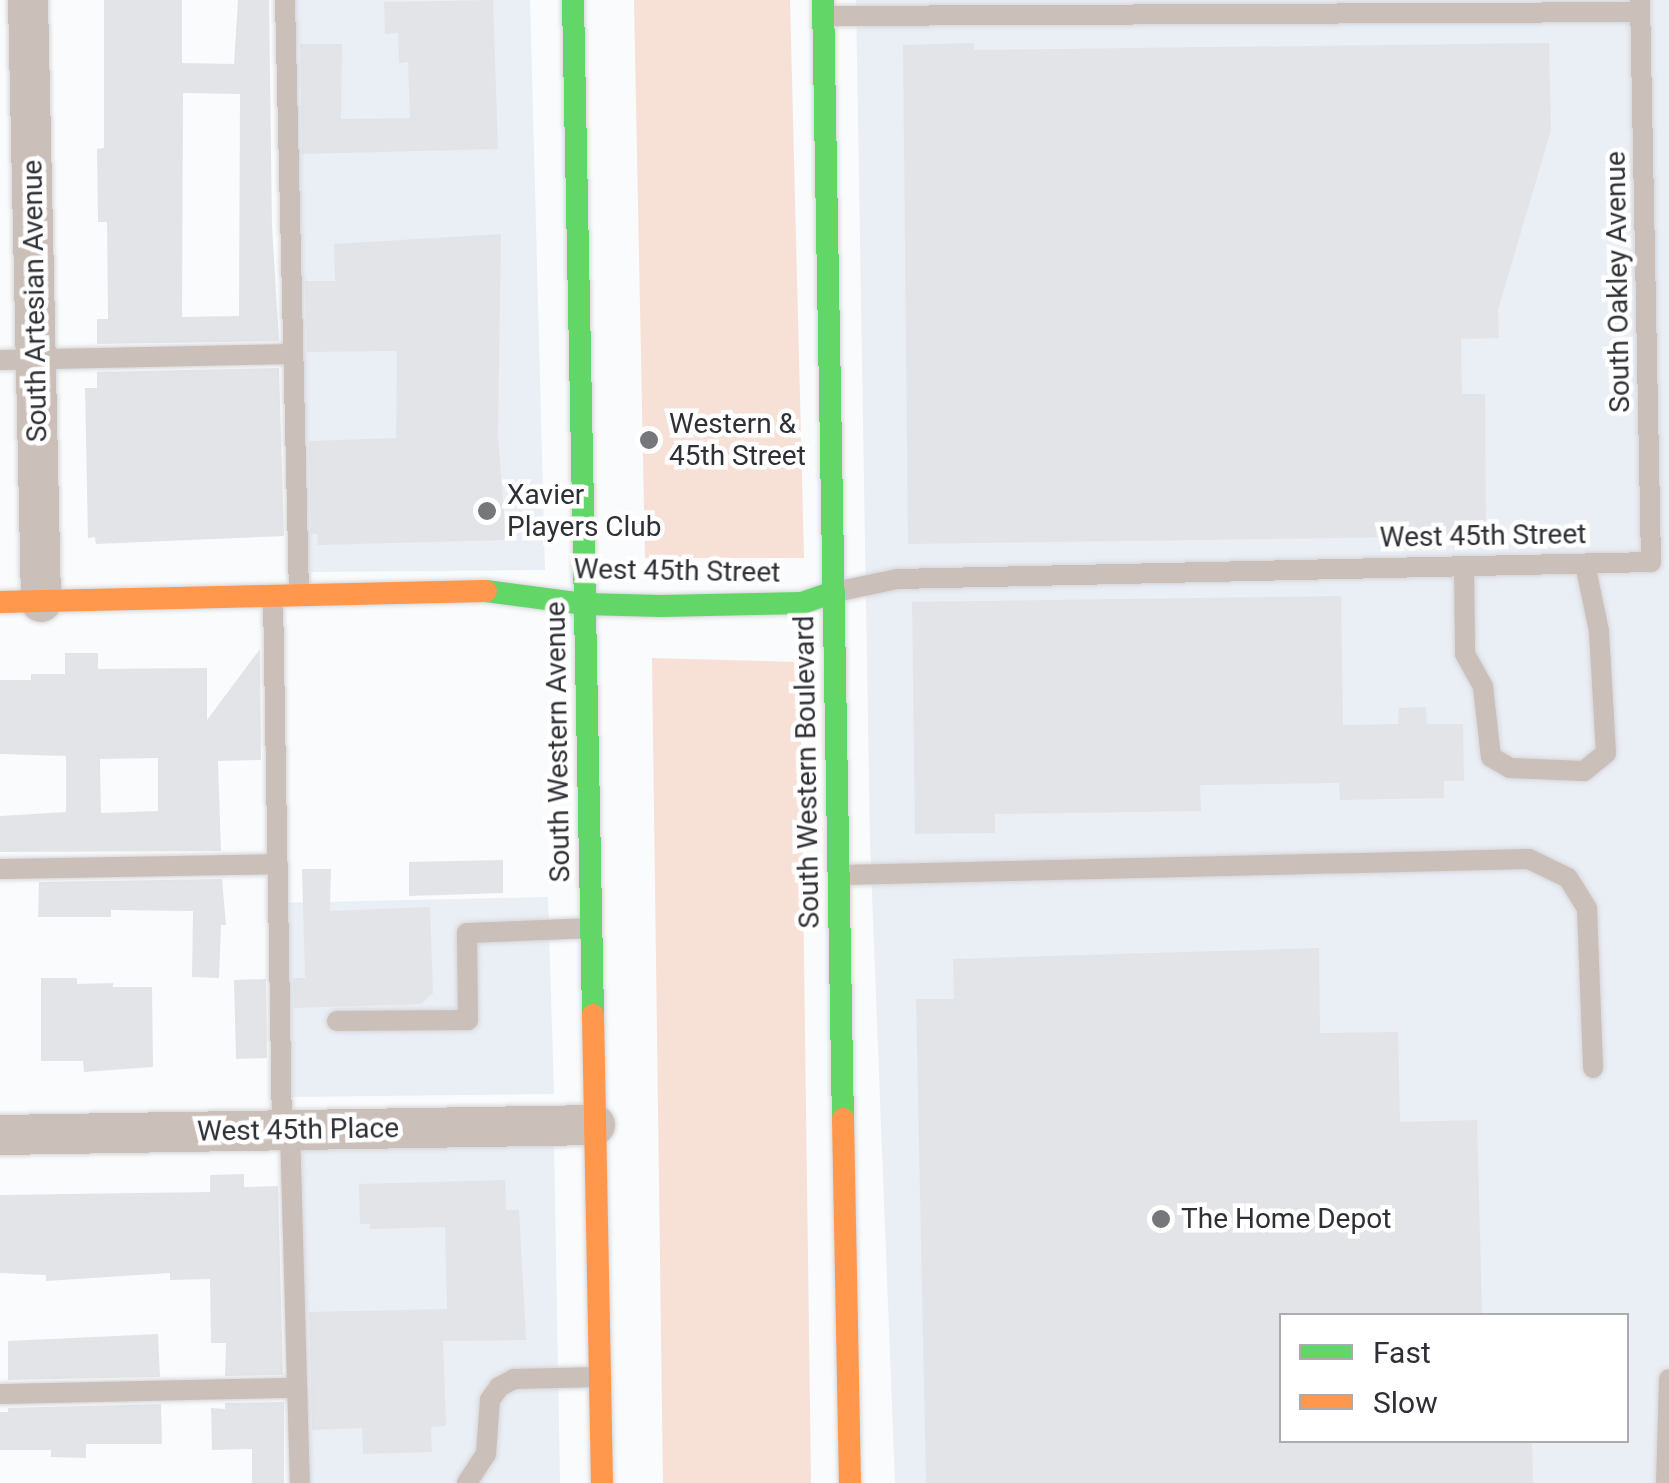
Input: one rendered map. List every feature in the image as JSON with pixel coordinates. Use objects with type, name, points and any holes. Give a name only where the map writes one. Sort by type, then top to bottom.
[{"type":"street","name":"South Artesian Avenue","points":[[28,0],[18,359],[41,602]]},
{"type":"street","name":"South Western Avenue","points":[[574,0],[602,1483]]},
{"type":"street","name":"South Western Boulevard","points":[[823,8],[850,1483]]},
{"type":"street","name":"West 45th Street","points":[[0,602],[508,591],[585,604],[802,603],[834,592]]},
{"type":"street","name":"West 45th Place","points":[[0,1135],[595,1125]]},
{"type":"lane","points":[[285,0],[300,596]]},
{"type":"lane","points":[[823,8],[1640,6]]},
{"type":"lane","name":"South Oakley Avenue","points":[[1640,6],[1660,524],[1652,562]]},
{"type":"lane","points":[[18,359],[294,354]]},
{"type":"lane","name":"West 45th Street","points":[[834,592],[897,579],[1652,562]]},
{"type":"lane","points":[[1464,566],[1465,654],[1484,688],[1491,757],[1510,768],[1584,771],[1606,754],[1598,631],[1585,564]]},
{"type":"lane","points":[[273,596],[286,1130],[300,1483]]},
{"type":"lane","points":[[838,875],[1529,859],[1568,878],[1587,909],[1592,1068]]},
{"type":"lane","points":[[0,869],[278,864]]},
{"type":"lane","points":[[337,1021],[468,1020],[467,933],[591,928]]},
{"type":"lane","points":[[468,1483],[486,1454],[490,1400],[499,1387],[514,1380],[600,1377]]},
{"type":"lane","points":[[1666,1483],[1669,1379]]},
{"type":"lane","points":[[0,1394],[297,1388]]},
{"type":"shaded area","points":[[285,0],[530,0],[545,570],[299,572]]},
{"type":"shaded area","points":[[634,0],[790,0],[804,558],[645,558]]},
{"type":"shaded area","points":[[856,0],[1669,0],[1669,1483],[895,1483],[870,843]]},
{"type":"shaded area","points":[[652,658],[800,662],[811,1483],[663,1483]]},
{"type":"shaded area","points":[[548,897],[554,1094],[282,1097],[278,903]]},
{"type":"shaded area","points":[[554,1145],[560,1483],[300,1483],[290,1149]]},
{"type":"building","points":[[104,0],[182,0],[182,63],[234,64],[238,0],[269,0],[272,226],[279,341],[97,344],[97,319],[108,319],[107,222],[98,222],[97,149],[104,148]],"holes":[[[183,93],[240,94],[239,316],[182,317]]]},
{"type":"building","points":[[493,0],[498,149],[302,154],[300,44],[342,44],[341,119],[410,118],[408,62],[399,63],[398,33],[385,34],[384,2]]},
{"type":"building","points":[[974,43],[974,50],[1549,43],[1551,130],[1498,310],[1499,338],[1461,339],[1462,394],[1485,394],[1486,536],[908,544],[903,45]]},
{"type":"building","points":[[501,234],[498,434],[506,540],[318,545],[317,534],[311,534],[309,441],[396,438],[397,351],[307,352],[305,281],[335,281],[334,244]]},
{"type":"building","points":[[279,368],[284,536],[96,544],[95,537],[88,538],[85,388],[97,388],[97,372]]},
{"type":"building","points":[[1341,596],[1343,725],[1398,724],[1399,708],[1426,707],[1427,724],[1463,724],[1464,781],[1444,781],[1444,798],[1340,800],[1339,783],[1200,785],[1201,811],[995,814],[995,833],[915,834],[912,602]]},
{"type":"building","points":[[260,649],[261,760],[218,761],[221,851],[0,852],[0,816],[66,812],[66,756],[0,754],[0,680],[31,680],[31,674],[65,674],[65,653],[98,653],[98,669],[207,668],[207,720]],"holes":[[[158,758],[158,811],[101,813],[100,759]]]},
{"type":"building","points":[[503,860],[503,893],[409,896],[409,862]]},
{"type":"building","points":[[302,869],[331,869],[330,911],[430,907],[433,993],[421,1004],[294,1008],[293,978],[305,978]]},
{"type":"building","points":[[222,879],[226,925],[221,925],[219,978],[192,977],[193,911],[111,910],[111,917],[38,917],[39,882]]},
{"type":"building","name":"The Home Depot","points":[[1319,948],[1320,1033],[1398,1032],[1400,1122],[1477,1120],[1482,1313],[1279,1313],[1279,1443],[1532,1443],[1533,1483],[926,1483],[916,999],[954,999],[953,959]]},
{"type":"building","points":[[41,978],[77,978],[77,984],[113,983],[113,987],[152,987],[153,1067],[84,1072],[83,1061],[41,1061]]},
{"type":"building","points":[[266,979],[267,1058],[236,1059],[234,980]]},
{"type":"building","points":[[244,1174],[244,1187],[278,1186],[283,1375],[225,1376],[226,1343],[211,1343],[210,1279],[170,1280],[170,1273],[46,1281],[46,1275],[0,1273],[0,1195],[210,1192],[210,1175]]},
{"type":"building","points":[[505,1180],[506,1210],[519,1210],[526,1340],[443,1341],[446,1426],[431,1427],[432,1452],[363,1454],[362,1428],[312,1430],[309,1312],[447,1309],[445,1227],[370,1229],[370,1224],[360,1224],[359,1184]]},
{"type":"building","points":[[158,1334],[160,1377],[8,1380],[8,1341]]},
{"type":"building","points":[[284,1402],[284,1483],[252,1483],[252,1449],[212,1450],[211,1408],[225,1409],[225,1403]]},
{"type":"building","points":[[161,1404],[162,1444],[86,1444],[86,1458],[51,1457],[51,1450],[0,1450],[0,1412],[8,1412],[8,1408]]},
{"type":"traffic: fast","points":[[573,0],[593,1015]]},
{"type":"traffic: fast","points":[[823,0],[843,1119]]},
{"type":"traffic: fast","points":[[486,591],[585,604],[661,606],[802,603],[834,592]]},
{"type":"traffic: slow","points":[[0,602],[486,591]]},
{"type":"traffic: slow","points":[[593,1015],[602,1483]]},
{"type":"traffic: slow","points":[[843,1119],[850,1483]]},
{"type":"place","name":"Western & 45th Street","points":[[649,440]]},
{"type":"place","name":"Xavier Players Club","points":[[487,511]]},
{"type":"place","name":"The Home Depot","points":[[1161,1219]]}]
